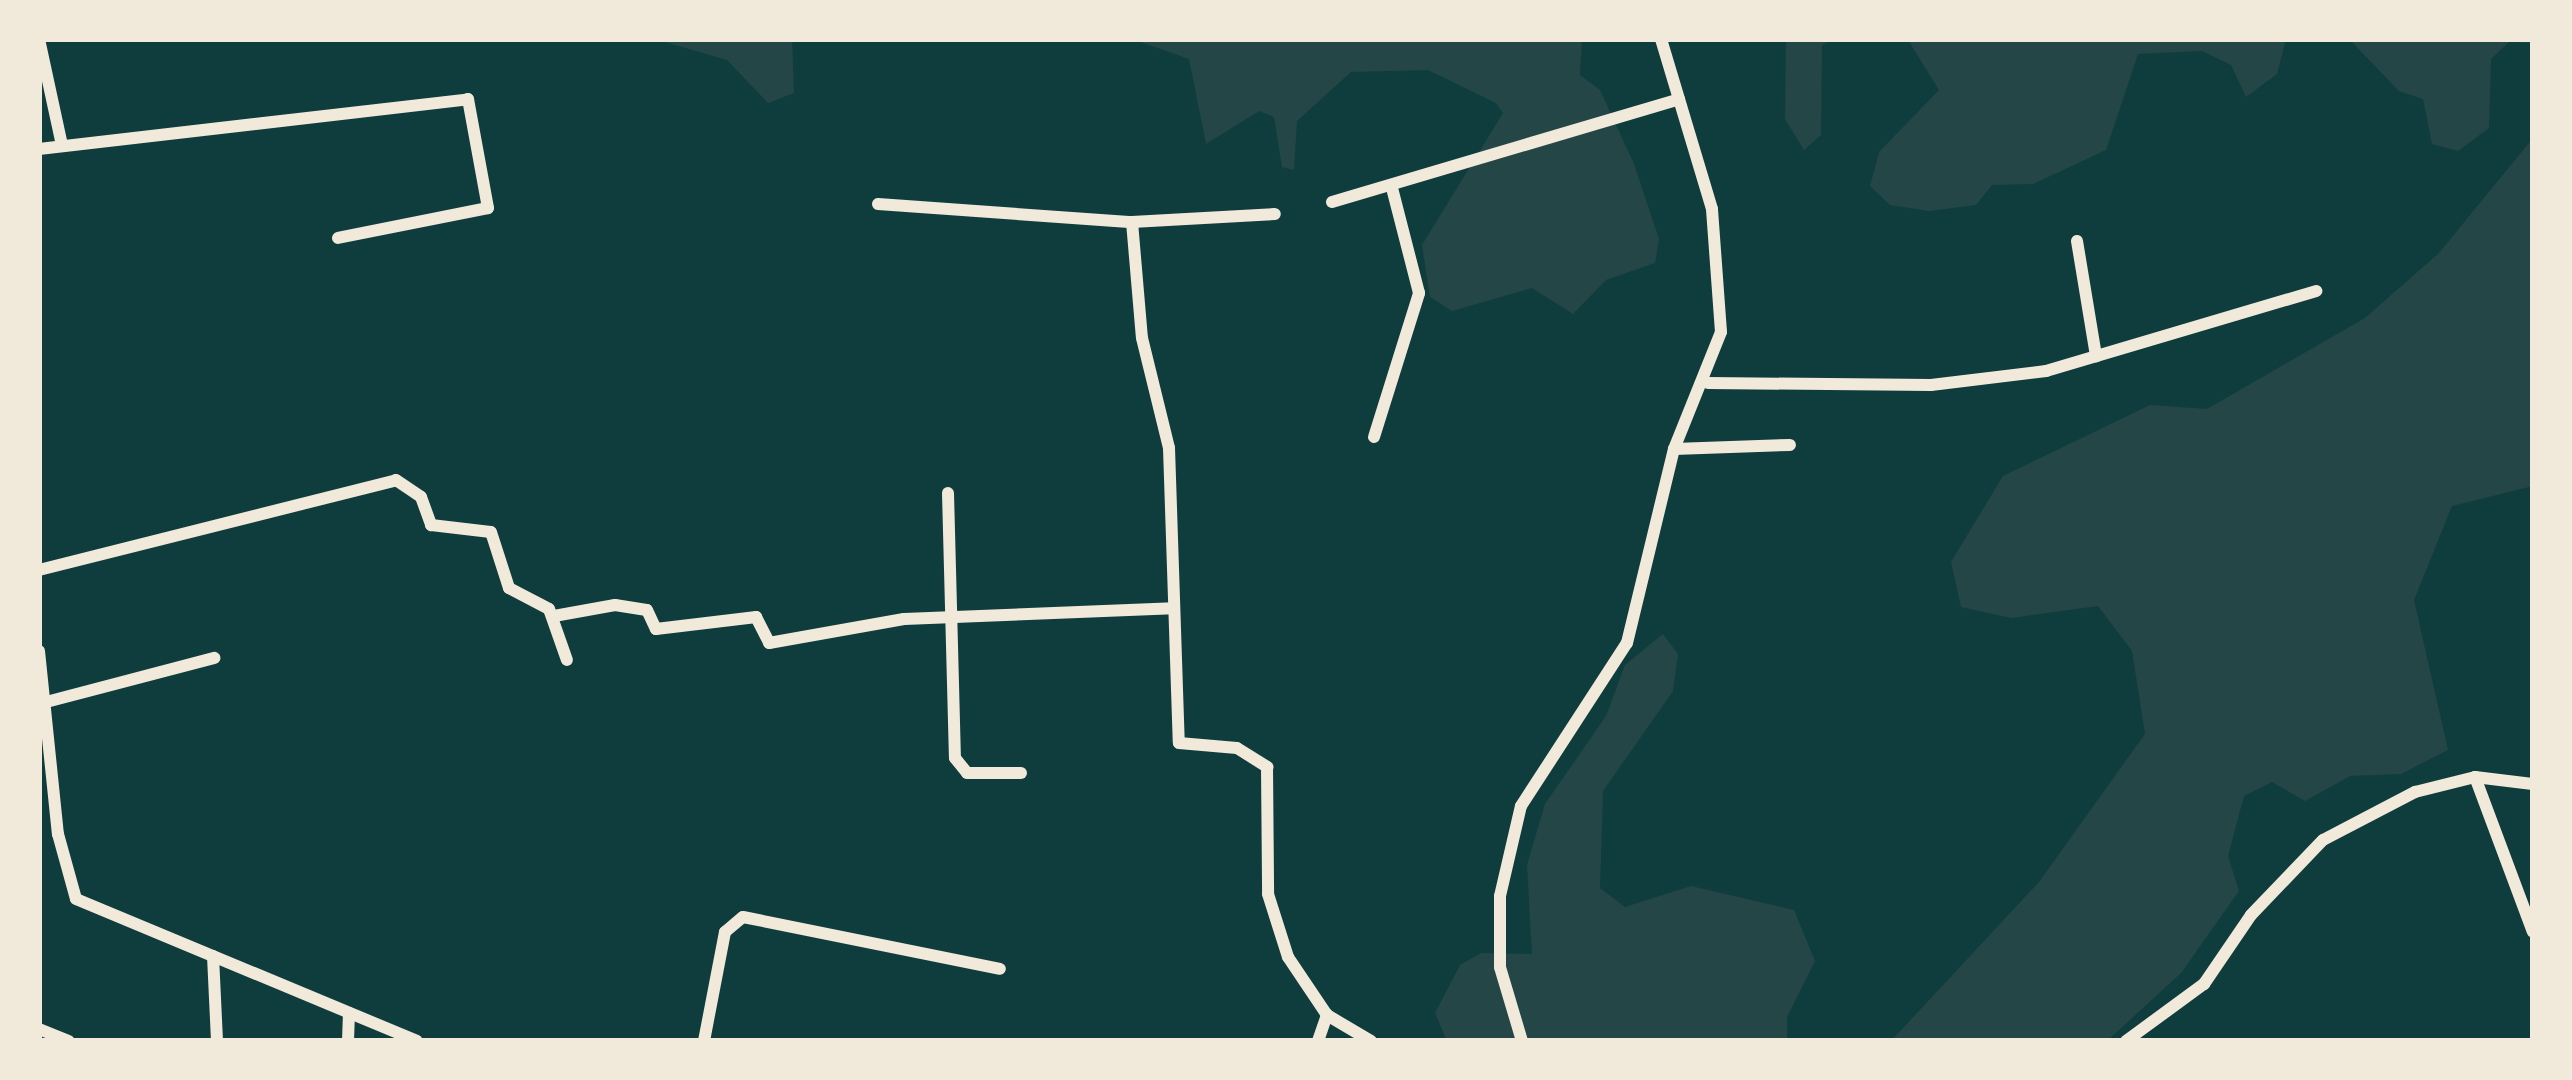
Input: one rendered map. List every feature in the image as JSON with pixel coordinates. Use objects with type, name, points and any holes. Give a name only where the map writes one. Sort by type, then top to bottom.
[{"type":"street","points":[[40,39],[62,145]]},
{"type":"street","points":[[1522,1041],[1500,967],[1500,896],[1521,806],[1627,643],[1674,449],[1708,383],[1724,290],[1661,39]]},
{"type":"street","points":[[39,148],[469,99],[488,208],[338,238]]},
{"type":"street","points":[[1332,202],[1392,188],[1679,99]]},
{"type":"street","points":[[1374,437],[1419,292],[1392,188]]},
{"type":"street","points":[[878,204],[1132,222],[1275,214]]},
{"type":"street","points":[[1132,222],[1142,338],[1169,448],[1179,743],[1237,748],[1268,767],[1268,894],[1288,957],[1327,1016],[1371,1041]]},
{"type":"street","points":[[2077,241],[2096,356]]},
{"type":"street","points":[[1708,383],[1931,385],[2096,356],[2316,291]]},
{"type":"street","points":[[1674,449],[1790,445]]},
{"type":"street","points":[[39,569],[396,481],[421,496],[431,526],[483,525],[509,588],[554,616],[567,660]]},
{"type":"street","points":[[948,493],[957,621],[959,767],[1021,773]]},
{"type":"street","points":[[554,616],[615,604],[647,610],[656,629],[756,617],[769,643],[957,621],[1173,608]]},
{"type":"street","points":[[39,651],[50,701],[58,834],[76,899],[417,1041]]},
{"type":"street","points":[[50,701],[214,658]]},
{"type":"street","points":[[2475,777],[2533,932]]},
{"type":"street","points":[[2126,1041],[2204,984],[2251,914],[2348,821],[2475,777],[2533,784]]},
{"type":"street","points":[[704,1041],[724,932],[743,917],[1000,969]]},
{"type":"street","points":[[213,956],[217,1041]]},
{"type":"street","points":[[349,1013],[349,1041]]},
{"type":"street","points":[[1318,1041],[1327,1016]]},
{"type":"street","points":[[39,1029],[69,1041]]},
{"type":"shaded area","points":[[655,39],[792,39],[794,93],[768,103],[727,60]]},
{"type":"shaded area","points":[[1132,39],[1582,39],[1580,75],[1600,90],[1634,164],[1659,239],[1655,263],[1606,280],[1573,314],[1532,288],[1452,311],[1430,297],[1422,245],[1503,113],[1496,103],[1428,70],[1351,72],[1297,121],[1294,170],[1282,167],[1274,117],[1259,111],[1206,144],[1189,59]]},
{"type":"shaded area","points":[[1786,39],[1834,39],[1822,45],[1821,135],[1804,150],[1785,119]]},
{"type":"shaded area","points":[[1862,39],[2286,39],[2277,74],[2246,97],[2231,65],[2202,51],[2138,54],[2106,150],[2033,184],[1992,185],[1976,205],[1929,211],[1890,205],[1870,186],[1879,152],[1939,90],[1908,40]]},
{"type":"shaded area","points":[[2349,39],[2533,39],[2533,43],[2509,42],[2491,59],[2489,128],[2458,151],[2432,144],[2423,99],[2399,91]]},
{"type":"shaded area","points":[[2533,138],[2533,486],[2452,506],[2414,600],[2448,750],[2401,774],[2350,776],[2305,801],[2272,782],[2244,796],[2228,856],[2239,891],[2181,973],[2107,1041],[1891,1041],[2039,882],[2145,734],[2132,651],[2098,606],[2011,618],[1961,607],[1951,562],[2003,476],[2150,405],[2207,409],[2365,318],[2439,253]]},
{"type":"shaded area","points":[[1663,634],[1678,654],[1673,691],[1603,791],[1600,888],[1625,907],[1691,886],[1794,910],[1815,961],[1787,1017],[1787,1041],[1447,1041],[1435,1013],[1460,965],[1481,953],[1532,954],[1527,865],[1545,804],[1606,716],[1625,665]]}]
